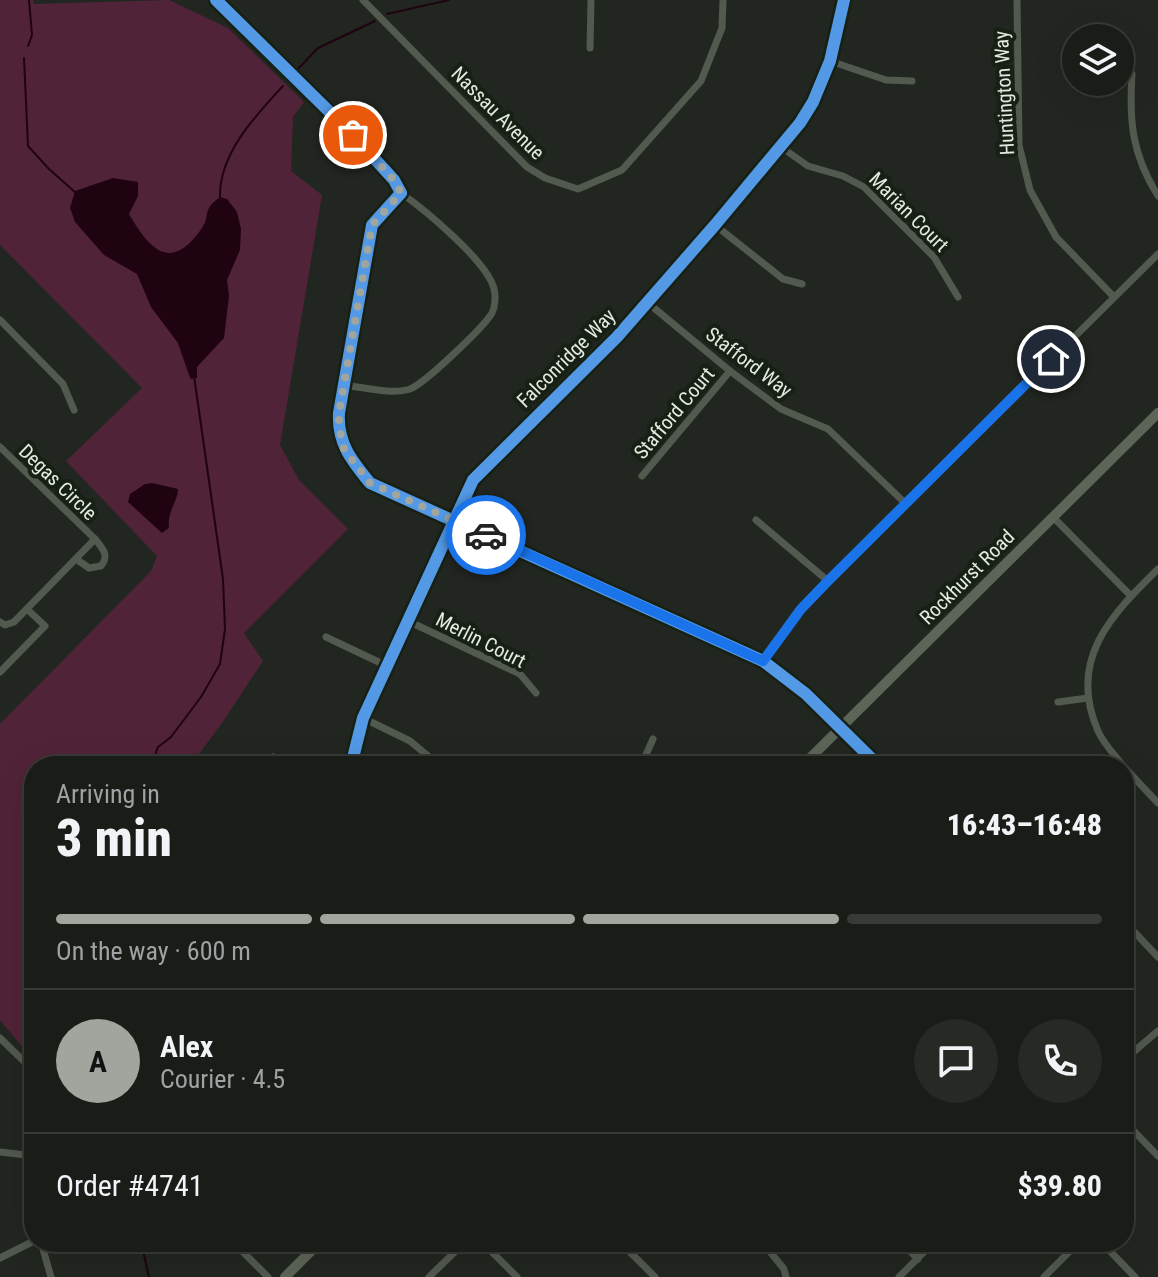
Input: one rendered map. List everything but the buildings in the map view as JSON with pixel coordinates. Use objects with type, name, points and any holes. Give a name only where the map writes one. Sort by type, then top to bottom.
[{"type":"street","points":[[216,0],[353,135],[394,180],[401,193],[429,213],[485,270],[493,285],[494,306],[491,314],[429,376],[411,389],[392,391],[343,385]]},
{"type":"street","name":"Nassau Avenue","points":[[363,0],[527,167],[545,178],[578,189],[606,179],[629,164],[701,81],[722,28],[723,0]]},
{"type":"street","points":[[590,48],[591,0]]},
{"type":"street","name":"Falconridge Way","points":[[354,756],[363,718],[473,480],[648,303],[781,147],[813,102],[830,61],[844,0]]},
{"type":"street","name":"Huntington Way","points":[[1017,0],[1019,145],[1030,190],[1056,237],[1114,297]]},
{"type":"street","points":[[830,61],[886,80],[912,81]]},
{"type":"street","points":[[1130,96],[1129,114],[1139,161],[1158,196]]},
{"type":"street","points":[[343,145],[353,135]]},
{"type":"street","name":"Marian Court","points":[[781,147],[808,166],[843,176],[864,187],[934,257],[958,297]]},
{"type":"street","points":[[401,193],[372,225],[338,421],[348,456],[370,483],[763,661],[806,694],[869,756]]},
{"type":"street","points":[[715,225],[783,279],[802,284]]},
{"type":"street","points":[[763,661],[801,609],[828,581],[1158,254]]},
{"type":"street","name":"Stafford Way","points":[[648,303],[781,409],[828,429],[906,504]]},
{"type":"street","points":[[0,320],[63,384],[74,410]]},
{"type":"street","name":"Stafford Court","points":[[642,476],[730,371]]},
{"type":"street","name":"Rockhurst Road","points":[[812,756],[1158,413]]},
{"type":"street","name":"Degas Circle","points":[[0,447],[105,552],[101,566],[89,568],[76,559]]},
{"type":"street","points":[[1053,517],[1131,596]]},
{"type":"street","points":[[756,520],[828,581]]},
{"type":"street","name":"Degas Circle","points":[[0,622],[5,625],[14,622],[95,539]]},
{"type":"street","points":[[1116,756],[1098,732],[1088,698],[1090,669],[1099,638],[1109,621],[1158,569]]},
{"type":"street","points":[[0,672],[45,626],[27,609]]},
{"type":"street","name":"Merlin Court","points":[[408,621],[520,674],[536,693]]},
{"type":"street","points":[[326,637],[387,666]]},
{"type":"street","points":[[1058,702],[1088,698]]},
{"type":"street","points":[[363,718],[410,741],[428,756]]},
{"type":"street","points":[[645,756],[653,739]]},
{"type":"street","points":[[1134,778],[1158,803]]},
{"type":"street","points":[[1134,932],[1158,957]]},
{"type":"street","points":[[1134,1051],[1158,1031]]},
{"type":"street","points":[[0,1038],[24,1061]]},
{"type":"street","points":[[1134,1131],[1158,1156]]},
{"type":"street","points":[[0,1152],[24,1155]]},
{"type":"street","points":[[0,1258],[24,1246]]},
{"type":"street","points":[[44,1252],[51,1277]]},
{"type":"street","points":[[243,1252],[268,1277]]},
{"type":"street","points":[[285,1277],[310,1252]]},
{"type":"street","points":[[429,1277],[455,1252]]},
{"type":"street","points":[[492,1252],[517,1277]]},
{"type":"street","points":[[630,1252],[655,1277]]},
{"type":"street","points":[[770,1252],[784,1269],[786,1277]]},
{"type":"street","points":[[911,1252],[918,1259]]},
{"type":"street","points":[[899,1277],[925,1252]]},
{"type":"street","points":[[1044,1277],[1069,1252]]},
{"type":"street","points":[[1111,1252],[1135,1277]]},
{"type":"shaded area","points":[[0,0],[33,0],[34,4],[169,0],[228,28],[304,102],[293,117],[291,171],[322,195],[280,445],[299,480],[348,529],[244,633],[263,661],[197,756],[24,756],[24,1049],[0,1020],[0,724],[151,571],[157,556],[66,461],[142,388],[0,245]]},
{"type":"shaded area","points":[[113,178],[138,182],[138,196],[129,214],[145,238],[162,251],[171,253],[191,242],[202,228],[208,209],[220,197],[227,199],[237,212],[241,229],[240,250],[227,280],[229,296],[224,338],[197,367],[197,378],[191,379],[178,343],[151,307],[137,274],[104,255],[75,222],[70,208],[75,191]]},
{"type":"shaded area","points":[[152,483],[178,489],[169,517],[169,528],[162,533],[128,502],[130,494]]},
{"type":"waterway","points":[[28,46],[32,35],[29,0]]},
{"type":"waterway","points":[[387,14],[449,0]]},
{"type":"waterway","points":[[297,70],[318,48],[375,21]]},
{"type":"waterway","points":[[24,58],[28,146],[76,193]]},
{"type":"waterway","points":[[220,197],[221,181],[232,151],[250,123],[283,86]]},
{"type":"waterway","points":[[155,756],[158,747],[171,737],[201,697],[220,664],[225,629],[223,579],[194,376]]},
{"type":"waterway","points":[[143,1252],[149,1277]]},
{"type":"cycle path","points":[[216,0],[353,135],[394,180],[401,193],[372,225],[339,413],[343,443],[370,483],[763,661],[806,694],[869,756]]},
{"type":"cycle path","points":[[354,756],[363,718],[473,480],[617,337],[800,123],[813,102],[830,61],[844,0]]},
{"type":"way so far","points":[[353,135],[394,180],[401,193],[372,225],[343,385],[339,413],[341,440],[348,456],[370,483],[486,535]]},
{"type":"route","points":[[486,535],[763,661],[801,609],[1051,359]]}]
